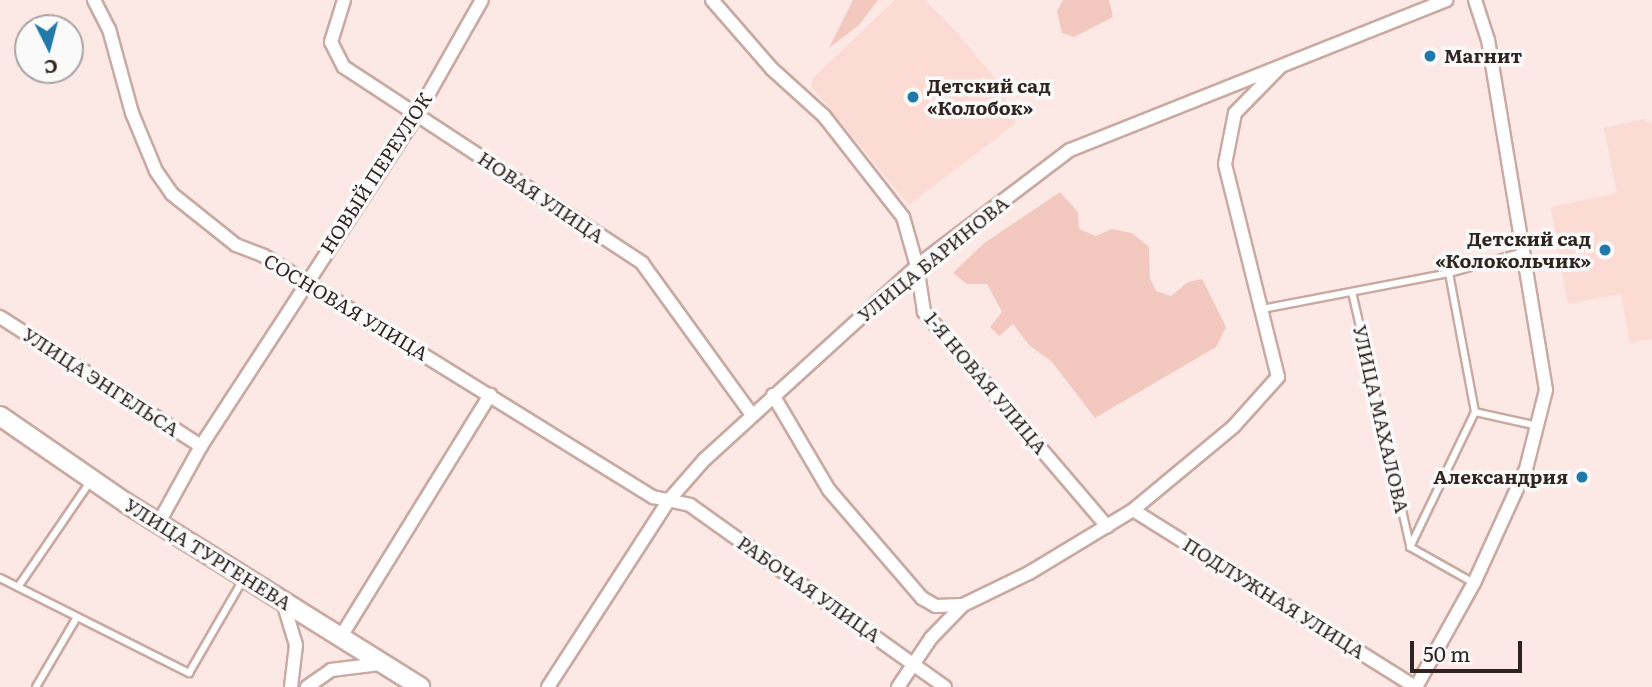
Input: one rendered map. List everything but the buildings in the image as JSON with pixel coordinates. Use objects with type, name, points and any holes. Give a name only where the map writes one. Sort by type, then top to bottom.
[{"type":"street","name":"СОСНОВАЯ УЛИЦА","points":[[94,0],[109,29],[132,113],[156,171],[172,194],[236,245],[264,256],[653,497],[669,500]]},
{"type":"street","name":"НОВАЯ УЛИЦА","points":[[344,0],[331,42],[344,66],[642,263],[732,381],[752,415]]},
{"type":"street","name":"НОВЫЙ ПЕРЕУЛОК","points":[[158,524],[201,446],[304,283],[416,116],[482,0]]},
{"type":"street","name":"1-Я НОВАЯ УЛИЦА","points":[[712,0],[772,69],[824,116],[903,218],[918,266],[924,312],[1107,526]]},
{"type":"street","name":"УЛИЦА БАРИНОВА","points":[[548,687],[669,500],[773,395],[918,266],[1070,150],[1446,0]]},
{"type":"street","points":[[1416,687],[1474,583],[1526,469],[1540,426],[1546,390],[1488,40],[1475,0]]},
{"type":"street","points":[[898,687],[914,668],[931,638],[963,605],[1029,573],[1133,510],[1234,426],[1278,377],[1225,164],[1235,113],[1286,62]]},
{"type":"street","name":"УЛИЦА ЭНГЕЛЬСА","points":[[0,317],[201,446]]},
{"type":"street","points":[[773,395],[829,490],[922,598],[936,606],[963,605]]},
{"type":"street","points":[[340,638],[490,396]]},
{"type":"street","name":"УЛИЦА ТУРГЕНЕВА","points":[[0,415],[158,524],[420,687]]},
{"type":"street","name":"РАБОЧАЯ УЛИЦА","points":[[669,500],[690,505],[914,668],[945,687]]},
{"type":"street","name":"ПОДЛУЖНАЯ УЛИЦА","points":[[1133,510],[1416,687]]},
{"type":"street","points":[[283,601],[296,645],[291,687]]},
{"type":"street","points":[[307,687],[331,670],[382,664]]},
{"type":"lane","points":[[1261,309],[1449,273],[1523,252]]},
{"type":"lane","points":[[1449,273],[1475,412],[1540,426]]},
{"type":"lane","name":"УЛИЦА МАХАЛОВА","points":[[1352,292],[1410,547]]},
{"type":"lane","name":"УЛИЦА МАХАЛОВА","points":[[1410,547],[1475,412]]},
{"type":"lane","points":[[18,587],[91,480]]},
{"type":"lane","points":[[1410,547],[1474,583]]},
{"type":"lane","points":[[0,578],[189,673],[245,578]]},
{"type":"lane","points":[[36,687],[77,617]]},
{"type":"shaded area","points":[[853,0],[878,0],[859,25],[829,48]]},
{"type":"shaded area","name":"Детский сад «Колобок»","points":[[895,0],[925,0],[951,26],[998,82],[1016,123],[909,205],[811,86],[813,78]]},
{"type":"shaded area","points":[[1063,0],[1109,0],[1113,17],[1074,37],[1062,33],[1057,11]]},
{"type":"shaded area","name":"Детский сад «Колокольчик»","points":[[1644,119],[1652,124],[1652,339],[1630,343],[1621,294],[1568,304],[1551,207],[1617,193],[1604,128]]},
{"type":"shaded area","points":[[1060,192],[1078,212],[1079,229],[1096,236],[1112,229],[1132,233],[1149,247],[1150,279],[1156,291],[1171,296],[1188,282],[1202,279],[1226,327],[1216,347],[1095,418],[1052,362],[1029,345],[1013,324],[999,336],[990,327],[1002,312],[987,284],[967,284],[953,273],[983,244]]},
{"type":"place","name":"Магнит","points":[[1430,56]]},
{"type":"place","name":"Детский сад «Колобок»","points":[[913,97]]},
{"type":"place","name":"Детский сад «Колокольчик»","points":[[1605,250]]},
{"type":"place","name":"Александрия","points":[[1582,477]]}]
